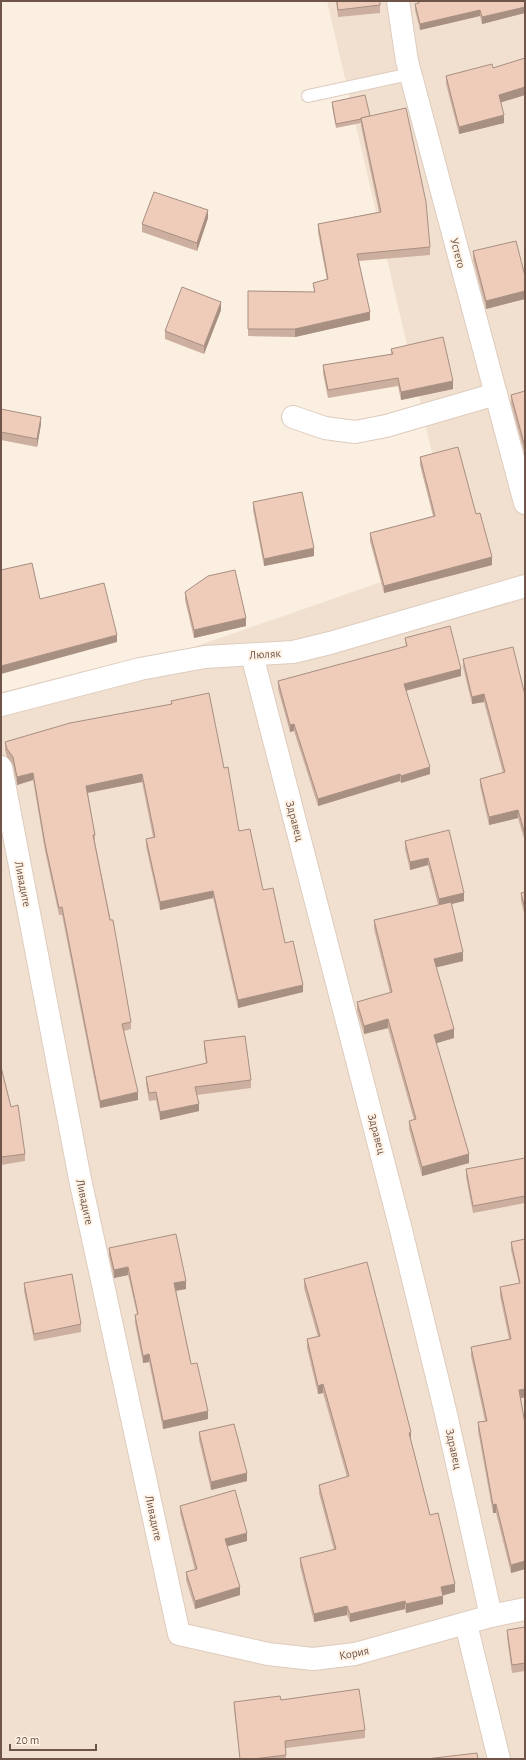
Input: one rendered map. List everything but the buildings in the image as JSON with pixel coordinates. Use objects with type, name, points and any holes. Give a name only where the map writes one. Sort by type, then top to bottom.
[{"type":"street","name":"Устето","points":[[398,1],[410,74],[525,503]]},
{"type":"street","points":[[293,418],[324,428],[355,432],[386,426],[496,394]]},
{"type":"street","name":"Люляк","points":[[1,705],[140,669],[205,657],[293,652],[330,643],[525,586]]},
{"type":"street","name":"Здравец","points":[[252,655],[400,1226],[446,1414],[491,1616]]},
{"type":"street","name":"Ливадите","points":[[1,767],[80,1179],[179,1634]]},
{"type":"street","name":"Кория","points":[[179,1634],[268,1654],[313,1660],[355,1654],[491,1616],[525,1609]]},
{"type":"street","points":[[466,1624],[500,1759]]},
{"type":"lane","points":[[308,96],[410,74]]},
{"type":"shaded area","points":[[327,1],[525,1],[525,1759],[1,1759],[1,714],[456,556]]}]
